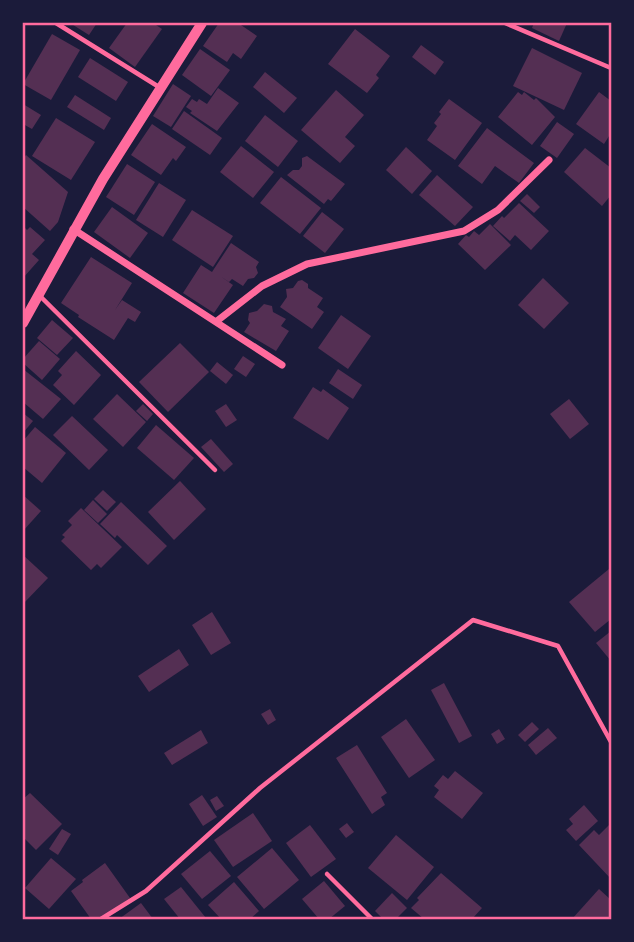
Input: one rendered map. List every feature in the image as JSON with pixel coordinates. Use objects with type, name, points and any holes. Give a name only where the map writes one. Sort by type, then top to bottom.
[{"type":"street","points":[[23,323],[74,229],[202,23]]},
{"type":"street","points":[[216,321],[262,286],[307,264],[464,231],[499,210],[549,159]]},
{"type":"street","points":[[74,229],[282,365]]},
{"type":"lane","points":[[56,23],[161,88]]},
{"type":"lane","points":[[505,23],[611,68]]},
{"type":"lane","points":[[39,296],[215,470]]},
{"type":"lane","points":[[101,919],[146,891],[260,788],[473,620],[558,646],[611,742]]},
{"type":"lane","points":[[327,874],[372,919]]},
{"type":"building","points":[[70,23],[97,23],[89,35]]},
{"type":"building","points":[[127,23],[153,23],[162,29],[135,67],[109,48]]},
{"type":"building","points":[[219,23],[238,23],[257,36],[241,59],[233,53],[227,62],[203,46]]},
{"type":"building","points":[[534,23],[567,23],[559,41],[532,28]]},
{"type":"building","points":[[355,29],[390,56],[376,75],[379,78],[367,93],[328,64]]},
{"type":"building","points":[[52,34],[80,50],[51,100],[23,84]]},
{"type":"building","points":[[421,45],[444,62],[435,75],[412,57]]},
{"type":"building","points":[[532,48],[582,73],[564,110],[513,86]]},
{"type":"building","points":[[200,49],[230,70],[211,96],[182,75]]},
{"type":"building","points":[[90,58],[128,82],[116,101],[78,77]]},
{"type":"building","points":[[265,72],[297,98],[284,113],[253,87]]},
{"type":"building","points":[[173,84],[191,96],[171,127],[153,116]]},
{"type":"building","points":[[218,88],[239,103],[217,131],[190,113],[192,111],[186,107],[192,99],[197,102],[199,99],[207,104]]},
{"type":"building","points":[[336,90],[364,115],[345,137],[355,146],[340,163],[301,130]]},
{"type":"building","points":[[518,92],[522,95],[524,92],[534,100],[536,98],[555,117],[532,145],[498,117]]},
{"type":"building","points":[[599,92],[611,101],[611,133],[604,144],[576,124]]},
{"type":"building","points":[[75,95],[111,118],[104,130],[67,107]]},
{"type":"building","points":[[449,99],[482,123],[455,160],[427,140],[437,126],[434,123],[441,114],[439,112]]},
{"type":"building","points":[[23,104],[41,115],[32,129],[23,124]]},
{"type":"building","points":[[184,111],[222,138],[210,155],[172,129]]},
{"type":"building","points":[[265,115],[298,141],[278,167],[245,141]]},
{"type":"building","points":[[56,118],[95,142],[71,180],[32,156]]},
{"type":"building","points":[[557,122],[574,134],[557,158],[540,146]]},
{"type":"building","points":[[152,124],[186,147],[176,161],[173,158],[161,175],[131,155]]},
{"type":"building","points":[[487,128],[534,163],[519,183],[495,166],[482,184],[458,166]]},
{"type":"building","points":[[241,146],[274,172],[253,198],[220,172]]},
{"type":"building","points":[[406,147],[432,171],[412,194],[386,170]]},
{"type":"building","points":[[585,148],[611,168],[611,195],[602,206],[564,172]]},
{"type":"building","points":[[26,155],[68,192],[58,222],[50,231],[23,207],[23,159]]},
{"type":"building","points":[[307,156],[345,184],[331,201],[328,199],[324,204],[287,175],[293,170],[299,170],[302,158]]},
{"type":"building","points":[[127,164],[155,182],[134,215],[106,197]]},
{"type":"building","points":[[437,175],[473,207],[455,226],[419,195]]},
{"type":"building","points":[[281,177],[321,208],[300,234],[260,203]]},
{"type":"building","points":[[159,183],[186,200],[163,237],[136,220]]},
{"type":"building","points":[[527,194],[540,207],[534,213],[520,201]]},
{"type":"building","points":[[519,203],[549,231],[531,250],[515,235],[510,241],[493,226]]},
{"type":"building","points":[[112,207],[148,233],[130,258],[94,232]]},
{"type":"building","points":[[192,210],[233,236],[213,267],[172,240]]},
{"type":"building","points":[[322,212],[344,229],[325,253],[303,236]]},
{"type":"building","points":[[490,224],[511,245],[485,270],[458,244],[474,231],[479,235]]},
{"type":"building","points":[[23,226],[27,230],[30,227],[45,240],[32,254],[39,260],[23,278]]},
{"type":"building","points":[[231,243],[259,262],[256,267],[258,273],[243,286],[220,276],[233,285],[214,313],[183,293],[201,265],[212,272]]},
{"type":"building","points":[[91,257],[132,283],[115,310],[122,300],[141,312],[135,322],[128,318],[114,340],[61,303]]},
{"type":"building","points":[[543,278],[569,303],[544,329],[518,305]]},
{"type":"building","points":[[302,280],[308,284],[308,288],[323,298],[317,307],[324,312],[312,329],[280,307],[287,297],[286,289],[293,288]]},
{"type":"building","points":[[264,304],[272,306],[273,312],[286,319],[281,326],[289,331],[276,351],[244,332],[250,323],[249,313],[257,311]]},
{"type":"building","points":[[341,315],[371,336],[348,369],[318,348]]},
{"type":"building","points":[[52,320],[73,338],[57,355],[37,338]]},
{"type":"building","points":[[39,341],[60,359],[42,380],[23,363],[23,359]]},
{"type":"building","points":[[180,343],[209,372],[168,412],[139,382]]},
{"type":"building","points":[[76,351],[101,375],[74,405],[53,385],[62,375],[58,371]]},
{"type":"building","points":[[243,356],[255,364],[246,377],[234,369]]},
{"type":"building","points":[[217,362],[233,375],[226,384],[210,371]]},
{"type":"building","points":[[23,369],[61,399],[43,419],[23,402]]},
{"type":"building","points":[[338,369],[362,385],[353,399],[329,383]]},
{"type":"building","points":[[313,387],[321,392],[323,389],[349,408],[328,440],[293,418]]},
{"type":"building","points":[[117,394],[146,422],[123,447],[93,419]]},
{"type":"building","points":[[569,399],[589,424],[570,439],[550,414]]},
{"type":"building","points":[[143,404],[153,414],[147,421],[136,411]]},
{"type":"building","points":[[226,404],[237,420],[226,427],[215,411]]},
{"type":"building","points":[[23,413],[33,421],[23,433]]},
{"type":"building","points":[[72,416],[108,450],[89,470],[53,435]]},
{"type":"building","points":[[156,425],[194,458],[174,480],[137,448]]},
{"type":"building","points":[[35,427],[66,453],[42,483],[23,467],[23,441]]},
{"type":"building","points":[[211,439],[233,464],[224,472],[201,447]]},
{"type":"building","points":[[180,481],[206,509],[174,540],[148,512]]},
{"type":"building","points":[[103,490],[116,502],[107,511],[94,499]]},
{"type":"building","points":[[23,495],[41,511],[23,531]]},
{"type":"building","points":[[93,500],[107,514],[98,523],[84,510]]},
{"type":"building","points":[[121,502],[167,546],[148,565],[117,535],[115,538],[100,524]]},
{"type":"building","points":[[81,508],[122,547],[101,568],[97,564],[91,570],[61,541],[65,537],[62,535],[72,525],[68,521]]},
{"type":"building","points":[[23,555],[48,578],[23,604]]},
{"type":"building","points":[[609,569],[611,619],[595,632],[569,602]]},
{"type":"building","points":[[212,612],[231,643],[211,655],[192,625]]},
{"type":"building","points":[[611,631],[611,661],[596,643]]},
{"type":"building","points":[[179,649],[189,665],[149,692],[138,676]]},
{"type":"building","points":[[444,683],[472,736],[459,743],[431,690]]},
{"type":"building","points":[[270,709],[276,720],[268,725],[261,714]]},
{"type":"building","points":[[406,719],[435,760],[409,778],[381,737]]},
{"type":"building","points":[[532,722],[539,729],[525,742],[518,735]]},
{"type":"building","points":[[548,728],[557,738],[536,755],[528,745]]},
{"type":"building","points":[[499,729],[505,739],[497,744],[491,734]]},
{"type":"building","points":[[201,730],[208,743],[172,765],[164,753]]},
{"type":"building","points":[[357,745],[387,793],[381,797],[385,805],[372,814],[336,758]]},
{"type":"building","points":[[455,771],[483,793],[462,819],[434,797],[439,790],[434,786],[443,775],[448,779]]},
{"type":"building","points":[[30,793],[62,824],[36,850],[23,837],[23,799]]},
{"type":"building","points":[[202,795],[217,817],[203,826],[189,804]]},
{"type":"building","points":[[217,796],[224,806],[216,811],[210,800]]},
{"type":"building","points":[[584,805],[598,821],[576,841],[566,830],[573,824],[569,819]]},
{"type":"building","points":[[253,813],[272,841],[233,867],[214,840]]},
{"type":"building","points":[[347,823],[354,832],[346,838],[339,829]]},
{"type":"building","points":[[611,823],[611,879],[579,845],[594,830],[599,835]]},
{"type":"building","points":[[310,825],[336,859],[311,877],[286,843]]},
{"type":"building","points":[[62,829],[71,834],[58,855],[49,849]]},
{"type":"building","points":[[396,835],[434,867],[407,900],[368,868]]},
{"type":"building","points":[[272,848],[299,880],[264,909],[237,877]]},
{"type":"building","points":[[210,851],[231,876],[202,899],[181,874]]},
{"type":"building","points":[[51,858],[76,879],[49,909],[25,888]]},
{"type":"building","points":[[105,863],[130,898],[100,919],[91,919],[71,891]]},
{"type":"building","points":[[441,873],[482,908],[472,919],[424,919],[411,908]]},
{"type":"building","points":[[324,881],[345,906],[329,919],[319,919],[302,899]]},
{"type":"building","points":[[234,882],[259,911],[250,919],[221,919],[208,905]]},
{"type":"building","points":[[181,887],[206,918],[180,919],[164,899]]},
{"type":"building","points":[[599,889],[611,900],[611,919],[572,919]]},
{"type":"building","points":[[392,893],[407,908],[396,919],[383,919],[375,911]]},
{"type":"building","points":[[141,903],[153,919],[119,919]]}]
